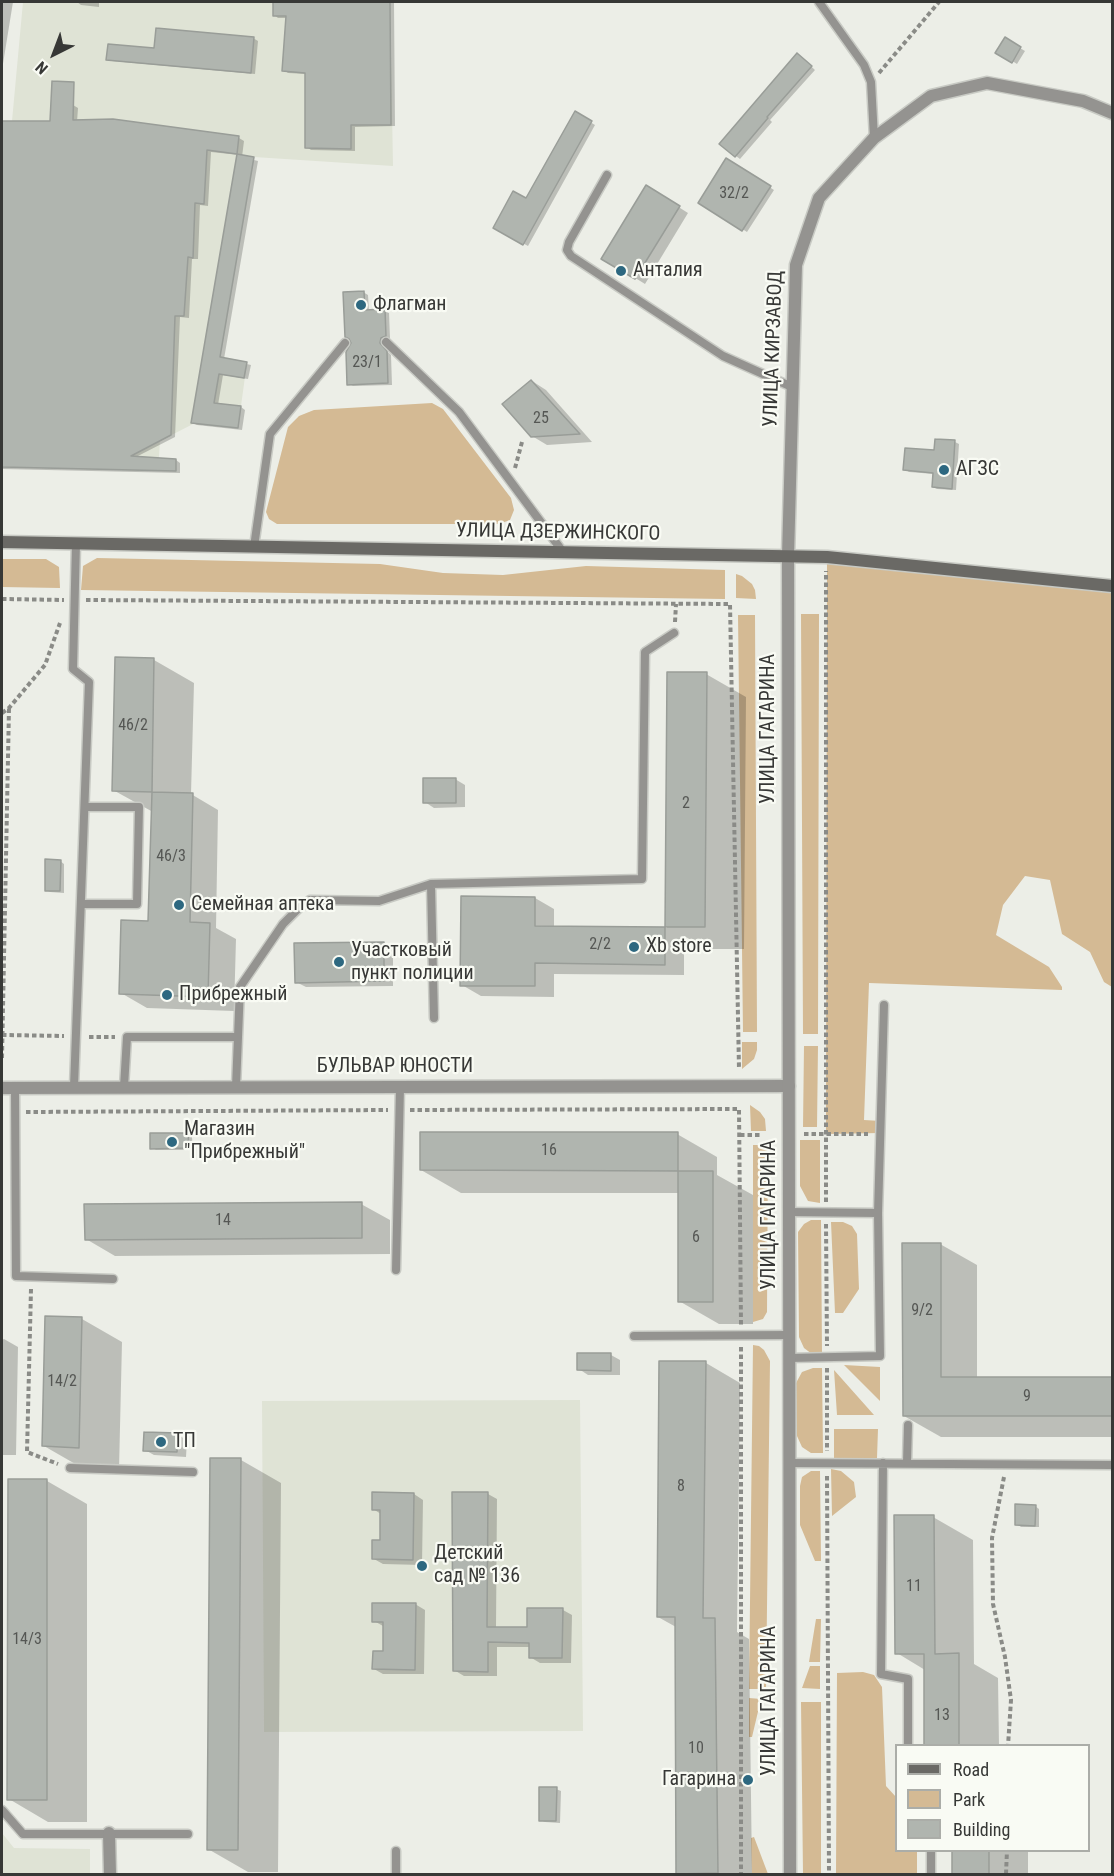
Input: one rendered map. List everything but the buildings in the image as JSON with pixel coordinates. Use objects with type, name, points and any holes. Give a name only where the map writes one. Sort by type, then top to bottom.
[{"type":"main road","name":"УЛИЦА ДЗЕРЖИНСКОГО","points":[[2,542],[826,557],[1113,586]]},
{"type":"street","name":"УЛИЦА КИРЗАВОД","points":[[788,556],[796,265],[819,198],[874,138],[931,96],[987,83],[1083,101],[1113,113]]},
{"type":"street","name":"УЛИЦА ГАГАРИНА","points":[[788,556],[790,1875]]},
{"type":"street","name":"БУЛЬВАР ЮНОСТИ","points":[[2,1088],[789,1086]]},
{"type":"street","points":[[109,1833],[110,1875]]},
{"type":"lane","points":[[819,2],[864,65],[871,82],[874,138]]},
{"type":"lane","points":[[607,175],[569,242],[567,250],[571,256],[723,356],[792,387]]},
{"type":"lane","points":[[386,342],[459,412],[563,552]]},
{"type":"lane","points":[[254,547],[270,434],[345,343]]},
{"type":"lane","points":[[74,1087],[89,682],[73,669],[76,543]]},
{"type":"lane","points":[[236,1087],[240,987],[283,924],[310,900],[379,901],[431,884],[642,879],[645,652],[674,633]]},
{"type":"lane","points":[[82,904],[137,904],[139,807],[85,807]]},
{"type":"lane","points":[[431,884],[434,1018]]},
{"type":"lane","points":[[789,1358],[880,1356],[878,1213],[884,1005]]},
{"type":"lane","points":[[124,1087],[127,1037],[238,1037]]},
{"type":"lane","points":[[396,1270],[400,1087]]},
{"type":"lane","points":[[15,1088],[16,1276],[113,1279]]},
{"type":"lane","points":[[789,1212],[878,1213]]},
{"type":"lane","points":[[634,1336],[789,1335]]},
{"type":"lane","points":[[907,1463],[908,1425]]},
{"type":"lane","points":[[789,1463],[1113,1465]]},
{"type":"lane","points":[[883,1463],[881,1674],[908,1679],[908,1744]]},
{"type":"lane","points":[[70,1468],[193,1472]]},
{"type":"lane","points":[[2,1810],[22,1834],[188,1834]]},
{"type":"lane","points":[[396,1851],[396,1875]]},
{"type":"lane","points":[[931,1852],[931,1875]]},
{"type":"path","points":[[871,82],[939,2]]},
{"type":"path","points":[[512,483],[522,442]]},
{"type":"path","points":[[826,571],[826,1358],[829,1875]]},
{"type":"path","points":[[2,599],[68,600],[65,608]]},
{"type":"path","points":[[75,600],[730,604],[739,1069]]},
{"type":"path","points":[[2,713],[9,708],[45,665],[62,616]]},
{"type":"path","points":[[2,1058],[9,708]]},
{"type":"path","points":[[16,1112],[739,1109],[741,1875]]},
{"type":"path","points":[[803,1134],[880,1133]]},
{"type":"path","points":[[740,1135],[760,1135]]},
{"type":"path","points":[[32,1276],[27,1452],[70,1468]]},
{"type":"path","points":[[1007,1465],[992,1538],[992,1549],[993,1604],[1005,1657],[1011,1700],[1008,1744]]},
{"type":"path","points":[[1006,1852],[1006,1875]]},
{"type":"shaded area","points":[[23,2],[390,2],[393,166],[254,157],[220,356],[247,362],[238,428],[193,424],[160,441],[158,471],[2,467],[2,121],[12,121]]},
{"type":"shaded area","name":"Детский сад № 136","points":[[580,1400],[583,1731],[264,1732],[262,1401]]},
{"type":"shaded area","points":[[2,1833],[14,1848],[90,1849],[90,1874],[2,1874]]},
{"type":"green space","points":[[432,403],[443,409],[511,498],[514,510],[510,520],[499,524],[277,524],[269,519],[266,512],[288,427],[299,416],[314,410]]},
{"type":"green space","points":[[827,557],[1112,586],[1112,987],[1104,982],[1090,952],[1062,934],[1050,880],[1025,876],[1003,905],[996,935],[1049,967],[1062,990],[869,983],[864,1120],[881,1121],[880,1133],[826,1134]]},
{"type":"green space","points":[[97,558],[380,564],[443,573],[503,575],[586,566],[725,570],[725,599],[81,590],[83,566]]},
{"type":"green space","points":[[2,559],[46,559],[59,567],[60,588],[2,587]]},
{"type":"green space","points":[[736,574],[752,584],[756,599],[736,598]]},
{"type":"green space","points":[[801,614],[819,614],[818,1034],[803,1034]]},
{"type":"green space","points":[[738,615],[755,615],[757,1032],[743,1032]]},
{"type":"green space","points":[[742,1042],[757,1042],[757,1050],[754,1059],[742,1069]]},
{"type":"green space","points":[[804,1046],[818,1046],[817,1127],[803,1127]]},
{"type":"green space","points":[[750,1105],[765,1119],[766,1131],[751,1131]]},
{"type":"green space","points":[[800,1140],[820,1140],[820,1203],[808,1201],[800,1186]]},
{"type":"green space","points":[[753,1145],[768,1145],[767,1312],[763,1319],[753,1322]]},
{"type":"green space","points":[[811,1220],[821,1220],[822,1354],[812,1354],[804,1348],[799,1337],[798,1232],[804,1224]]},
{"type":"green space","points":[[831,1222],[843,1222],[852,1226],[857,1234],[859,1289],[843,1313],[835,1313]]},
{"type":"green space","points":[[753,1345],[764,1350],[770,1361],[766,1689],[749,1689]]},
{"type":"green space","points":[[844,1365],[880,1367],[880,1401]]},
{"type":"green space","points":[[822,1368],[823,1453],[811,1453],[802,1447],[797,1436],[796,1383],[802,1372]]},
{"type":"green space","points":[[834,1370],[874,1415],[837,1415]]},
{"type":"green space","points":[[834,1429],[878,1429],[877,1458],[834,1458]]},
{"type":"green space","points":[[831,1469],[841,1471],[854,1482],[856,1497],[832,1516]]},
{"type":"green space","points":[[811,1471],[820,1471],[821,1561],[815,1561],[800,1525],[800,1486],[802,1477]]},
{"type":"green space","points":[[816,1619],[821,1619],[820,1662],[809,1662]]},
{"type":"green space","points":[[810,1666],[820,1666],[820,1689],[802,1688]]},
{"type":"green space","points":[[863,1672],[874,1675],[882,1687],[886,1786],[895,1796],[895,1852],[917,1852],[917,1874],[836,1874],[837,1673]]},
{"type":"green space","points":[[749,1698],[761,1699],[752,1737],[749,1737]]},
{"type":"green space","points":[[801,1702],[821,1702],[821,1874],[803,1874]]},
{"type":"green space","points":[[754,1837],[768,1874],[752,1874],[751,1838]]},
{"type":"place","name":"Анталия","points":[[621,271]]},
{"type":"place","name":"Флагман","points":[[361,305]]},
{"type":"place","name":"АГЗС","points":[[944,470]]},
{"type":"place","name":"Семейная аптека","points":[[179,905]]},
{"type":"place","name":"Xb store","points":[[634,947]]},
{"type":"place","name":"Участковый пункт полиции","points":[[339,962]]},
{"type":"place","name":"Прибрежный","points":[[167,995]]},
{"type":"place","name":"Магазин \"Прибрежный\"","points":[[172,1142]]},
{"type":"place","name":"ТП","points":[[161,1442]]},
{"type":"place","name":"Детский сад № 136","points":[[422,1566]]},
{"type":"place","name":"Гагарина","points":[[748,1780]]}]
